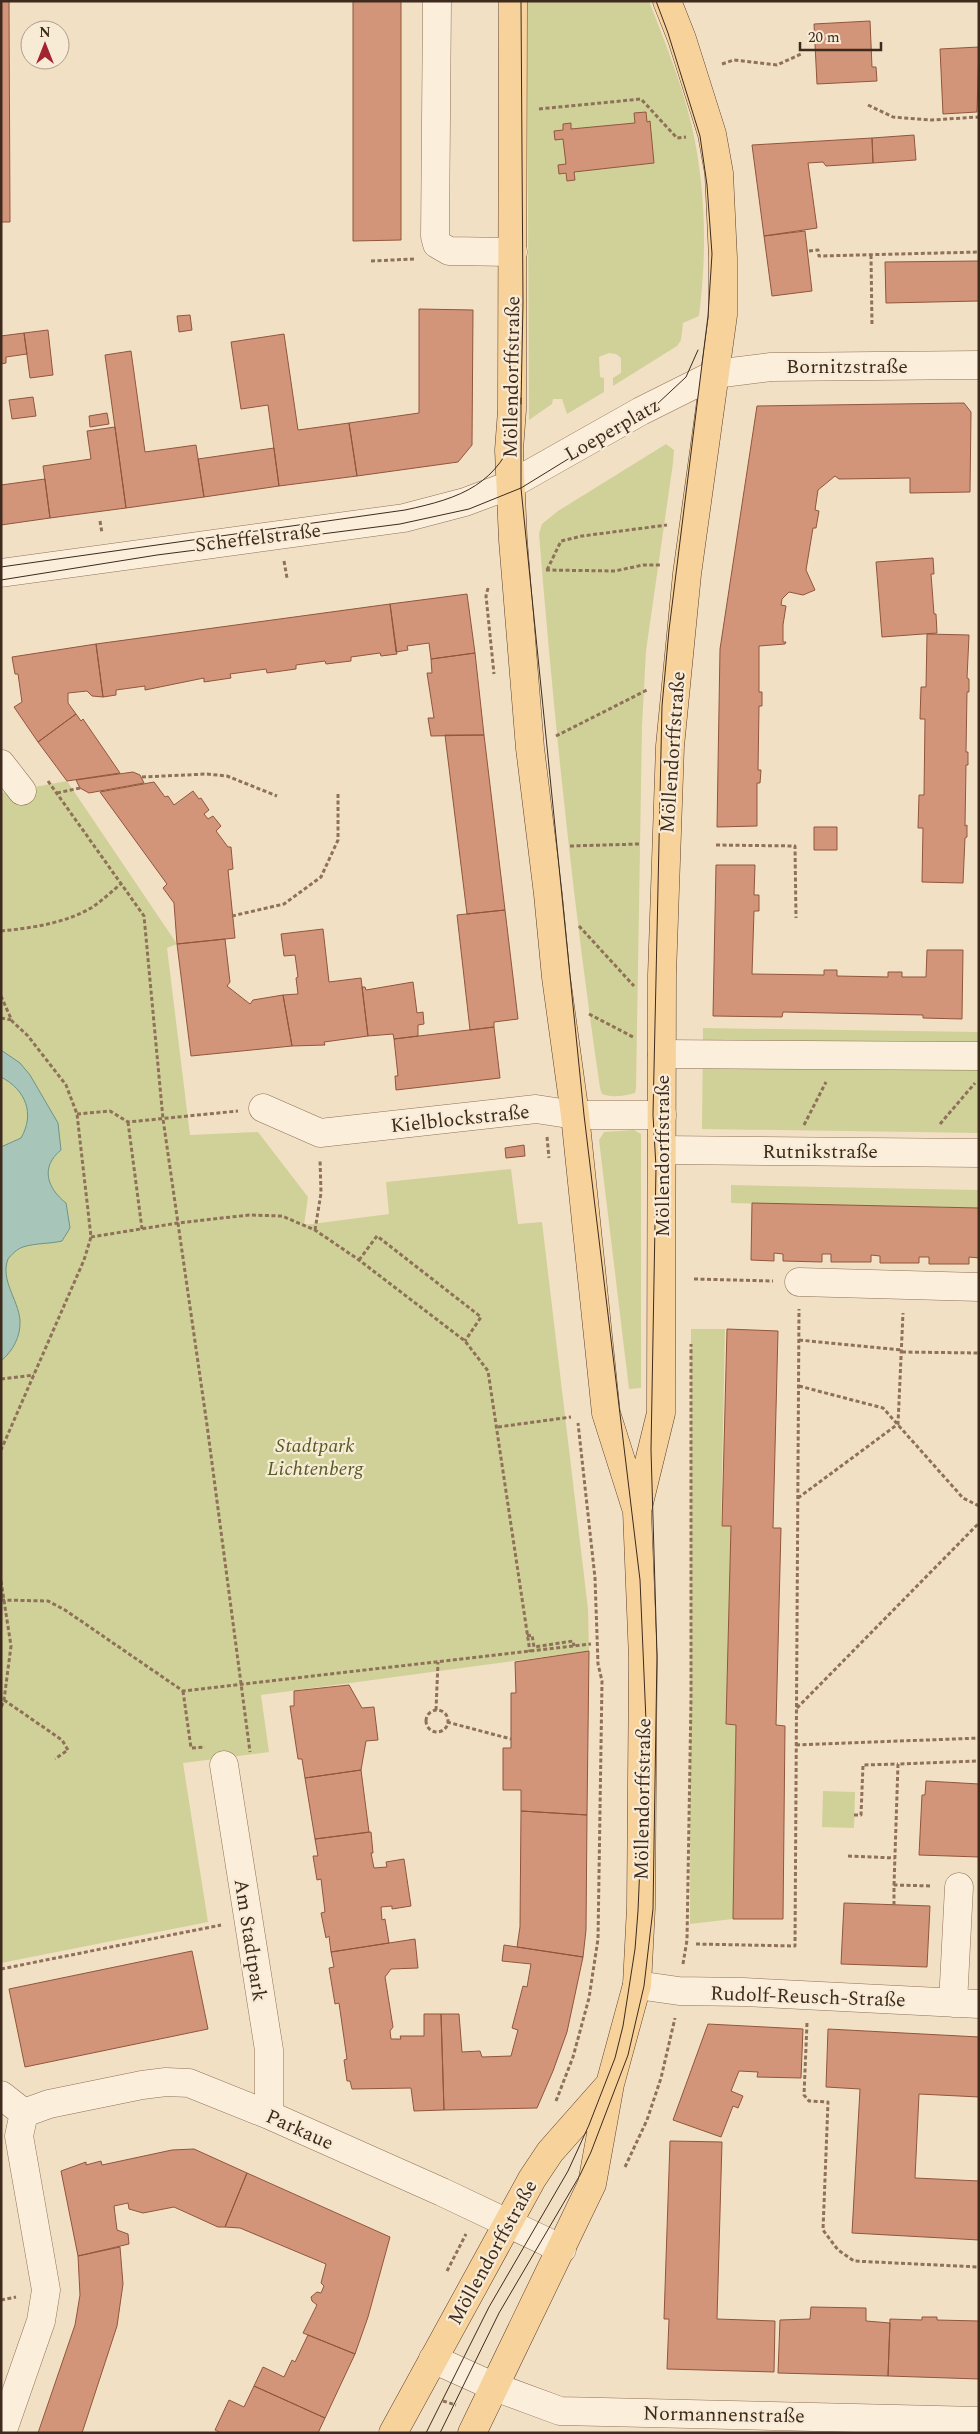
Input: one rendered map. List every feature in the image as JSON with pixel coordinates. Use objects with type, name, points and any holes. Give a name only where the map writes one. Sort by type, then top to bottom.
[{"type":"main road","name":"Möllendorffstraße","points":[[477,2423],[592,2184],[610,2084],[637,1985],[641,1907],[643,1659],[637,1511],[606,1413],[575,1114],[530,748],[513,549],[510,485],[513,252],[513,1]]},
{"type":"main road","name":"Möllendorffstraße","points":[[637,1511],[661,1413],[662,1114],[651,1047],[670,746],[687,574],[723,315],[723,258],[719,173],[712,134],[682,39],[667,1]]},
{"type":"main road","name":"Möllendorffstraße","points":[[393,2433],[414,2391],[507,2223],[550,2152],[610,2084]]},
{"type":"street","points":[[437,1],[435,236],[437,244],[449,251],[513,252]]},
{"type":"street","name":"Bornitzstraße","points":[[715,374],[771,367],[979,365]]},
{"type":"street","name":"Loeperplatz","points":[[510,485],[642,411],[715,374]]},
{"type":"street","name":"Scheffelstraße","points":[[1,573],[404,518],[465,502],[510,485]]},
{"type":"street","points":[[651,1047],[839,1054],[979,1056]]},
{"type":"street","points":[[263,1108],[320,1133]]},
{"type":"street","name":"Kielblockstraße","points":[[320,1133],[536,1109],[575,1114],[662,1114]]},
{"type":"street","name":"Rutnikstraße","points":[[662,1150],[979,1152]]},
{"type":"street","points":[[799,1282],[979,1287]]},
{"type":"street","name":"Am Stadtpark","points":[[217,1756],[249,1920],[269,2050],[269,2115]]},
{"type":"street","points":[[959,1887],[966,2003]]},
{"type":"street","name":"Rudolf-Reusch-Straße","points":[[637,1985],[679,1991],[752,1992],[966,2003]]},
{"type":"street","name":"Parkaue","points":[[24,2113],[49,2104],[166,2082],[189,2083],[269,2115],[562,2249]]},
{"type":"street","points":[[1,2095],[24,2113],[19,2136],[46,2290],[41,2321],[2,2433]]},
{"type":"street","name":"Normannenstraße","points":[[433,2359],[495,2386],[560,2422],[979,2421]]},
{"type":"path","points":[[722,64],[734,60],[777,65],[801,54]]},
{"type":"path","points":[[513,111],[641,99],[677,138],[712,134]]},
{"type":"path","points":[[868,105],[893,117],[931,120],[979,117]]},
{"type":"path","points":[[810,250],[818,250],[819,256],[979,252]]},
{"type":"path","points":[[871,255],[872,326]]},
{"type":"path","points":[[371,261],[417,259]]},
{"type":"path","points":[[100,520],[102,533]]},
{"type":"path","points":[[546,570],[561,541],[582,536],[668,525]]},
{"type":"path","points":[[283,558],[287,578]]},
{"type":"path","points":[[541,570],[615,571],[643,566],[662,566]]},
{"type":"path","points":[[489,581],[486,596],[495,682]]},
{"type":"path","points":[[530,748],[647,690]]},
{"type":"path","points":[[12,778],[38,767],[144,916],[162,1119],[178,1223],[251,1758]]},
{"type":"path","points":[[142,777],[207,774],[227,776],[278,796]]},
{"type":"path","points":[[57,793],[80,788]]},
{"type":"path","points":[[232,916],[284,904],[321,877],[338,840],[338,794]]},
{"type":"path","points":[[542,847],[665,843]]},
{"type":"path","points":[[716,844],[795,846],[796,918]]},
{"type":"path","points":[[1,931],[24,929],[64,920],[92,907],[122,883]]},
{"type":"path","points":[[548,894],[641,993]]},
{"type":"path","points":[[1,996],[12,1021],[28,1036],[66,1085],[77,1114],[91,1237],[84,1260],[1,1450]]},
{"type":"path","points":[[562,1015],[585,1012],[651,1047]]},
{"type":"path","points":[[1,1018],[12,1021]]},
{"type":"path","points":[[791,1150],[839,1054]]},
{"type":"path","points":[[918,1151],[979,1079]]},
{"type":"path","points":[[77,1114],[110,1111],[128,1122],[263,1108]]},
{"type":"path","points":[[544,1110],[549,1159]]},
{"type":"path","points":[[128,1122],[142,1229]]},
{"type":"path","points":[[315,1230],[321,1193],[320,1133]]},
{"type":"path","points":[[91,1237],[178,1223],[249,1215],[282,1216],[315,1230],[359,1260],[465,1340],[488,1371],[498,1427],[530,1652]]},
{"type":"path","points":[[359,1260],[377,1236],[481,1317],[465,1340]]},
{"type":"path","points":[[694,1279],[799,1282],[795,1946],[696,1944]]},
{"type":"path","points":[[898,1424],[904,1285]]},
{"type":"path","points":[[799,1340],[902,1351],[979,1353]]},
{"type":"path","points":[[1,1379],[34,1375]]},
{"type":"path","points":[[799,1386],[883,1408],[963,1498],[979,1506]]},
{"type":"path","points":[[498,1427],[571,1417]]},
{"type":"path","points":[[556,2103],[573,2057],[589,1998],[598,1939],[602,1681],[598,1664],[595,1578],[578,1422]]},
{"type":"path","points":[[798,1498],[898,1424]]},
{"type":"path","points":[[797,1709],[979,1523]]},
{"type":"path","points":[[1,1581],[11,1646],[4,1700],[1,1708]]},
{"type":"path","points":[[3,1600],[48,1602],[65,1610],[183,1691],[591,1644]]},
{"type":"path","points":[[527,1636],[532,1636],[534,1647],[573,1641],[574,1646]]},
{"type":"path","points":[[436,1710],[438,1662]]},
{"type":"path","points":[[183,1691],[190,1748],[217,1756]]},
{"type":"path","points":[[4,1700],[62,1740],[68,1750],[55,1759]]},
{"type":"path","points":[[436,1710],[443,1712],[447,1722],[441,1730],[430,1729],[426,1723],[427,1716],[436,1710]]},
{"type":"path","points":[[447,1722],[511,1739]]},
{"type":"path","points":[[796,1745],[979,1738]]},
{"type":"path","points":[[238,1742],[248,1741]]},
{"type":"path","points":[[854,1815],[861,1815],[863,1765],[979,1761]]},
{"type":"path","points":[[894,1905],[898,1764]]},
{"type":"path","points":[[848,1856],[895,1858]]},
{"type":"path","points":[[894,1885],[959,1887]]},
{"type":"path","points":[[1,1970],[249,1920]]},
{"type":"path","points":[[806,2019],[804,2095],[810,2101],[828,2102],[823,2230],[838,2250],[854,2261],[979,2267]]},
{"type":"path","points":[[414,2391],[477,2423]]},
{"type":"green space","points":[[527,1],[649,1],[678,79],[692,127],[697,150],[704,221],[702,293],[699,316],[683,323],[681,340],[677,346],[613,386],[613,378],[621,373],[621,358],[616,354],[609,353],[599,357],[600,377],[604,378],[604,392],[567,414],[562,399],[553,399],[552,404],[529,420]]},
{"type":"green space","points":[[666,444],[674,450],[673,463],[646,651],[642,726],[636,1089],[635,1093],[610,1096],[602,1094],[600,1088],[581,950],[551,673],[539,534],[542,524],[558,511]]},
{"type":"green space","name":"Stadtpark Lichtenberg","points":[[67,781],[177,944],[167,948],[190,1135],[258,1132],[308,1197],[304,1225],[389,1214],[386,1182],[511,1169],[518,1224],[542,1222],[588,1609],[589,1651],[261,1695],[269,1752],[183,1763],[208,1922],[1,1963],[1,793]]},
{"type":"green space","points":[[703,1028],[979,1032],[979,1133],[702,1129]]},
{"type":"green space","points":[[634,1130],[641,1134],[641,1388],[629,1389],[599,1140],[604,1132]]},
{"type":"green space","points":[[731,1185],[979,1190],[979,1208],[731,1203]]},
{"type":"green space","points":[[691,1329],[725,1329],[721,1526],[731,1526],[726,1725],[736,1725],[733,1919],[690,1924]]},
{"type":"green space","points":[[823,1791],[855,1792],[854,1828],[822,1827]]},
{"type":"shaded area","points":[[1,1050],[20,1063],[30,1075],[58,1123],[61,1150],[50,1163],[48,1170],[54,1191],[66,1203],[70,1228],[62,1241],[23,1247],[8,1259],[6,1274],[19,1312],[20,1326],[15,1343],[1,1361],[1,1147],[21,1138],[25,1129],[27,1112],[26,1103],[17,1089],[1,1077]]},
{"type":"building","points":[[1,1],[9,1],[10,222],[1,222]]},
{"type":"building","points":[[353,1],[401,1],[401,240],[353,241]]},
{"type":"building","points":[[870,21],[872,67],[876,67],[877,81],[817,84],[814,24]]},
{"type":"building","points":[[979,47],[977,112],[943,114],[940,49]]},
{"type":"building","points":[[646,112],[647,122],[650,121],[654,163],[574,172],[575,180],[567,181],[566,173],[559,174],[558,165],[566,164],[563,139],[555,140],[554,131],[563,130],[563,124],[571,123],[571,129],[635,123],[634,113]]},
{"type":"building","points":[[914,135],[916,160],[873,163],[872,138]]},
{"type":"building","points":[[872,138],[873,163],[826,166],[823,162],[808,163],[817,228],[764,236],[752,145]]},
{"type":"building","points":[[805,231],[812,291],[772,296],[764,236]]},
{"type":"building","points":[[979,261],[979,301],[886,303],[885,262]]},
{"type":"building","points":[[419,309],[473,310],[472,445],[458,462],[357,476],[349,423],[419,413]]},
{"type":"building","points":[[190,315],[192,330],[179,332],[177,316]]},
{"type":"building","points":[[48,330],[53,375],[30,378],[24,333]]},
{"type":"building","points":[[24,333],[27,354],[6,357],[6,363],[1,364],[1,336]]},
{"type":"building","points":[[284,334],[298,430],[349,423],[357,476],[279,486],[268,405],[241,409],[231,342]]},
{"type":"building","points":[[131,351],[145,452],[196,445],[204,497],[126,508],[105,355]]},
{"type":"building","points":[[33,397],[36,416],[12,419],[9,400]]},
{"type":"building","points":[[964,403],[971,412],[970,492],[910,493],[910,478],[839,479],[835,476],[818,490],[815,510],[819,511],[816,528],[813,528],[806,570],[815,590],[803,595],[789,592],[782,599],[781,605],[786,606],[783,625],[783,642],[786,642],[785,644],[759,646],[759,692],[762,692],[762,706],[759,706],[758,770],[761,770],[760,783],[757,783],[757,826],[717,827],[720,649],[757,406]]},
{"type":"building","points":[[107,413],[109,424],[90,427],[89,416]]},
{"type":"building","points":[[115,427],[126,508],[50,518],[43,466],[91,459],[87,431]]},
{"type":"building","points":[[274,448],[279,486],[204,497],[198,459]]},
{"type":"building","points":[[45,479],[50,518],[1,525],[1,485]]},
{"type":"building","points":[[933,558],[934,574],[931,574],[937,633],[882,637],[876,562]]},
{"type":"building","points":[[467,594],[475,653],[431,659],[429,643],[407,646],[408,650],[396,652],[390,604]]},
{"type":"building","points":[[390,604],[397,654],[381,656],[380,653],[351,657],[351,661],[326,664],[325,661],[296,665],[296,669],[267,673],[266,669],[230,674],[231,678],[204,682],[204,678],[145,690],[145,686],[116,690],[116,695],[103,697],[96,644]]},
{"type":"building","points":[[927,634],[969,635],[966,752],[968,752],[968,765],[966,765],[965,826],[967,825],[967,837],[965,838],[963,883],[922,882],[923,828],[918,828],[919,795],[924,795],[925,719],[920,719],[921,687],[926,687]]},
{"type":"building","points":[[96,644],[103,697],[92,696],[87,691],[68,693],[68,703],[76,714],[38,742],[14,707],[22,702],[18,674],[15,674],[12,657]]},
{"type":"building","points":[[475,653],[484,735],[431,736],[428,718],[434,718],[427,673],[432,673],[431,659]]},
{"type":"building","points":[[76,714],[81,721],[83,719],[120,773],[67,781],[38,742]]},
{"type":"building","points":[[445,735],[484,735],[505,910],[467,914]]},
{"type":"building","points":[[133,772],[140,775],[144,783],[89,793],[80,788],[76,780]]},
{"type":"building","points":[[154,782],[165,797],[168,796],[174,805],[193,791],[199,799],[201,798],[209,810],[204,814],[208,819],[213,816],[221,826],[216,831],[228,847],[231,847],[233,869],[228,870],[235,938],[177,944],[174,903],[163,888],[167,884],[100,792]]},
{"type":"building","points":[[814,827],[837,827],[837,850],[814,850]]},
{"type":"building","points":[[716,865],[755,865],[754,895],[759,895],[759,911],[754,911],[752,974],[824,975],[824,970],[837,970],[837,976],[888,977],[888,972],[902,972],[902,977],[926,977],[927,950],[963,950],[962,1019],[923,1018],[923,1015],[783,1012],[782,1017],[713,1016]]},
{"type":"building","points":[[505,910],[518,1019],[494,1022],[494,1027],[470,1030],[457,915]]},
{"type":"building","points":[[323,929],[329,982],[361,978],[368,1036],[324,1042],[325,1045],[292,1046],[283,995],[298,994],[296,978],[298,977],[295,955],[284,956],[281,934]]},
{"type":"building","points":[[225,939],[230,982],[227,986],[250,1004],[253,1000],[283,995],[292,1046],[191,1056],[177,944]]},
{"type":"building","points":[[413,982],[417,1013],[423,1012],[424,1024],[418,1025],[418,1036],[394,1039],[393,1034],[368,1036],[362,987],[365,987],[366,990]]},
{"type":"building","points":[[494,1027],[500,1078],[396,1090],[395,1076],[398,1076],[394,1039]]},
{"type":"building","points":[[524,1145],[525,1156],[506,1158],[505,1148]]},
{"type":"building","points":[[752,1203],[979,1208],[979,1258],[969,1257],[969,1264],[929,1264],[929,1257],[919,1257],[919,1263],[880,1263],[880,1256],[871,1255],[871,1262],[831,1262],[831,1254],[822,1254],[822,1262],[783,1261],[783,1254],[774,1253],[774,1261],[751,1260]]},
{"type":"building","points":[[727,1329],[778,1331],[773,1528],[781,1528],[776,1725],[785,1726],[783,1919],[733,1919],[736,1725],[726,1724],[731,1526],[722,1526]]},
{"type":"building","points":[[589,1651],[587,1815],[521,1811],[521,1790],[503,1790],[503,1748],[511,1748],[511,1693],[516,1693],[515,1662]]},
{"type":"building","points":[[349,1685],[362,1708],[374,1707],[378,1740],[366,1741],[361,1770],[305,1778],[302,1759],[298,1759],[290,1706],[294,1706],[294,1691]]},
{"type":"building","points":[[361,1770],[369,1832],[315,1839],[305,1778]]},
{"type":"building","points":[[926,1781],[979,1784],[979,1857],[919,1855],[922,1795],[925,1795]]},
{"type":"building","points":[[521,1811],[587,1815],[586,1930],[583,1957],[517,1947],[520,1927]]},
{"type":"building","points":[[371,1832],[373,1853],[371,1853],[374,1868],[387,1867],[386,1862],[404,1859],[411,1906],[392,1909],[392,1906],[381,1907],[382,1920],[385,1919],[389,1943],[331,1952],[329,1936],[326,1938],[321,1913],[325,1912],[321,1879],[317,1880],[313,1856],[318,1856],[315,1839]]},
{"type":"building","points":[[844,1903],[930,1906],[927,1967],[841,1964]]},
{"type":"building","points":[[415,1939],[418,1968],[391,1969],[385,1977],[393,2027],[390,2031],[391,2039],[401,2039],[400,2036],[424,2036],[424,2014],[441,2014],[444,2110],[414,2111],[411,2088],[352,2089],[350,2081],[347,2081],[344,2060],[347,2059],[339,2003],[335,2004],[329,1968],[334,1967],[331,1952]]},
{"type":"building","points":[[504,1945],[583,1957],[567,2032],[553,2071],[537,2108],[444,2110],[441,2014],[459,2014],[462,2052],[480,2051],[482,2057],[511,2056],[518,2030],[512,2028],[523,1986],[527,1987],[531,1964],[502,1961]]},
{"type":"building","points":[[192,1951],[208,2029],[25,2067],[9,1989]]},
{"type":"building","points":[[708,2024],[803,2029],[801,2078],[757,2077],[758,2072],[739,2071],[731,2091],[743,2096],[738,2108],[733,2106],[721,2137],[673,2120]]},
{"type":"building","points":[[828,2029],[979,2037],[979,2097],[919,2094],[915,2178],[979,2181],[979,2240],[852,2233],[860,2089],[826,2087]]},
{"type":"building","points":[[670,2141],[722,2142],[717,2319],[775,2321],[774,2372],[667,2369],[669,2319],[664,2319]]},
{"type":"building","points":[[194,2149],[247,2173],[225,2227],[218,2227],[174,2207],[143,2213],[129,2209],[128,2203],[114,2206],[117,2230],[128,2234],[129,2244],[78,2256],[61,2171],[86,2162],[86,2165],[101,2161],[102,2165],[172,2150]]},
{"type":"building","points":[[247,2173],[390,2237],[368,2317],[355,2354],[303,2333],[317,2305],[312,2301],[311,2297],[317,2292],[321,2293],[324,2286],[321,2283],[326,2264],[240,2228],[225,2227]]},
{"type":"building","points":[[120,2247],[123,2284],[117,2326],[82,2433],[38,2433],[75,2325],[80,2295],[78,2256]]},
{"type":"building","points":[[811,2307],[866,2308],[866,2321],[890,2323],[888,2376],[778,2373],[780,2320],[810,2319]]},
{"type":"building","points":[[922,2317],[937,2317],[937,2320],[979,2321],[979,2379],[888,2376],[890,2319],[922,2320]]},
{"type":"building","points":[[308,2335],[355,2354],[325,2418],[254,2386],[263,2367],[284,2377],[292,2360],[295,2362]]},
{"type":"building","points":[[254,2386],[325,2418],[318,2433],[221,2433],[215,2430],[229,2400],[244,2407]]},
{"type":"tram line","points":[[521,1],[523,303],[521,404]]},
{"type":"tram line","points":[[440,2433],[499,2313],[580,2175],[591,2152],[628,2055],[644,1986],[653,1909],[657,1655],[651,1450],[656,1167],[653,1115],[662,706],[669,630],[708,316],[712,254],[707,185],[700,136],[656,1]]},
{"type":"tram line","points":[[1,580],[157,555],[400,524],[469,509],[521,488],[656,405],[686,377],[698,350]]},
{"type":"tram line","points":[[426,2433],[489,2307],[568,2171],[589,2125],[615,2058],[623,2026],[635,1949],[638,1911],[646,1721],[640,1580],[584,1115],[521,488],[521,398]]},
{"type":"tram line","points":[[1,567],[405,510],[444,500],[475,486],[489,475],[510,446],[518,426]]}]
